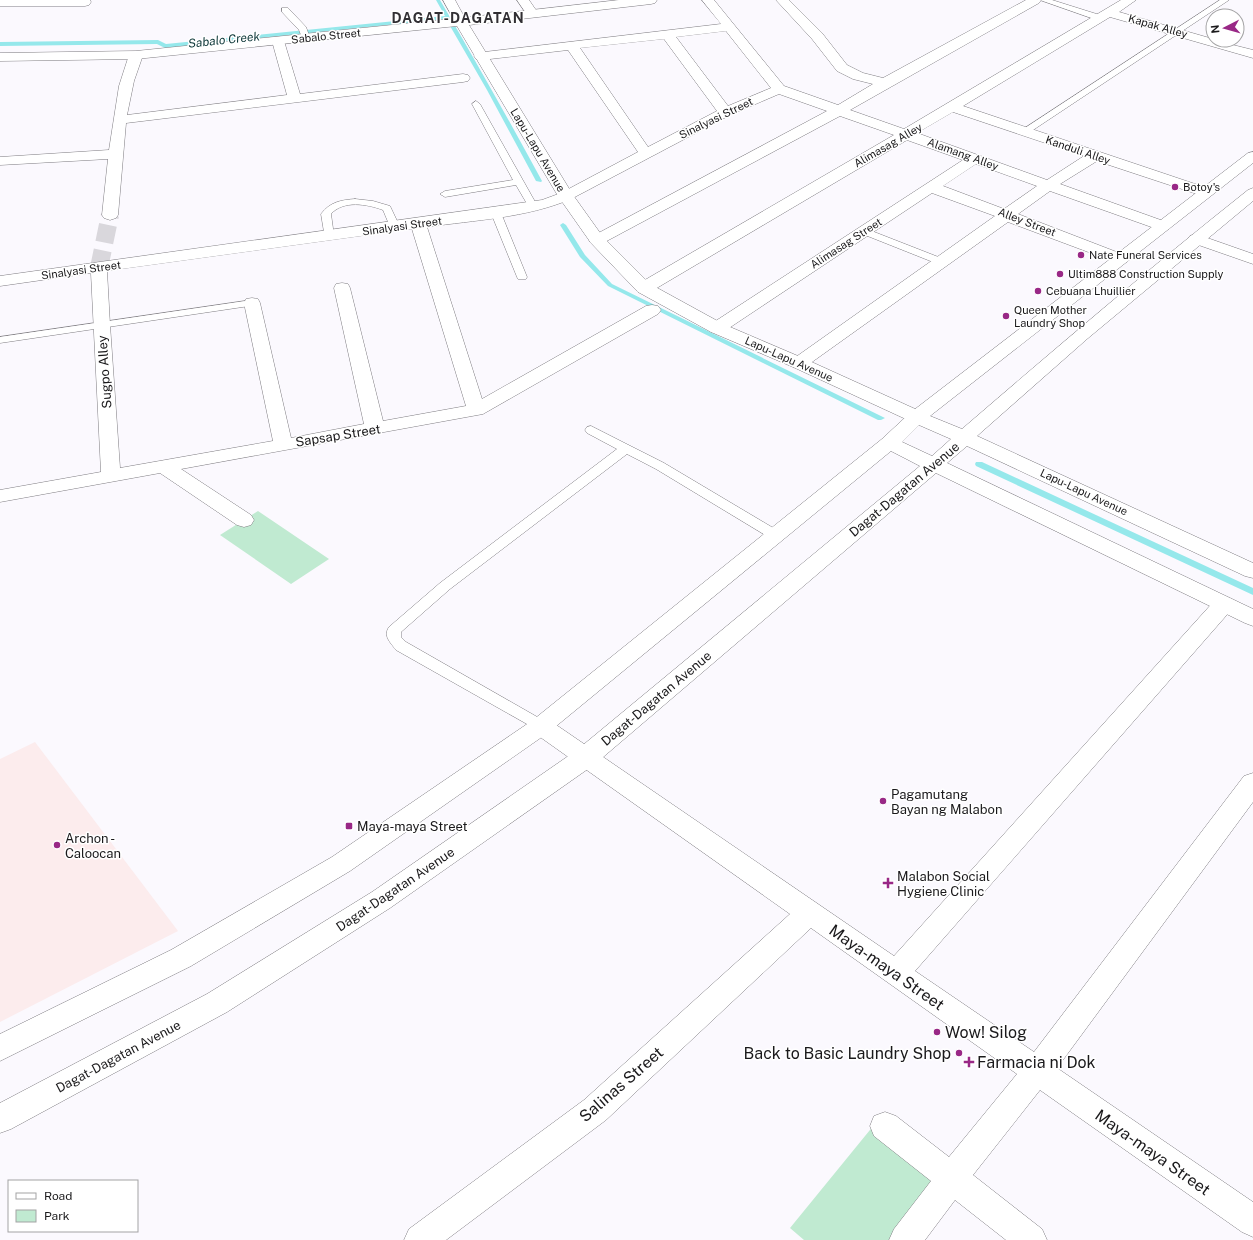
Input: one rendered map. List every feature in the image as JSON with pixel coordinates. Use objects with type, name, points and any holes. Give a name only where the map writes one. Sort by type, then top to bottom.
[{"type":"street","name":"Lapu-Lapu Avenue","points":[[449,0],[480,56],[566,196],[596,240],[644,288],[718,328],[964,437],[1253,571]]},
{"type":"street","points":[[523,0],[532,13]]},
{"type":"street","name":"Sabalo Street","points":[[0,57],[136,55],[461,22],[651,0]]},
{"type":"street","points":[[708,0],[779,89]]},
{"type":"street","points":[[782,0],[817,36],[842,68],[858,76],[885,83]]},
{"type":"street","points":[[596,240],[838,111],[885,83],[1035,0]]},
{"type":"street","name":"Alimasag Alley","points":[[644,288],[952,107],[1130,0]]},
{"type":"street","points":[[0,2],[85,2]]},
{"type":"street","name":"Kapak Alley","points":[[1105,15],[1177,31],[1253,54]]},
{"type":"street","points":[[480,56],[731,27]]},
{"type":"street","points":[[667,34],[725,112]]},
{"type":"street","points":[[278,41],[295,99]]},
{"type":"street","points":[[572,46],[646,154]]},
{"type":"street","points":[[110,215],[115,154],[125,89],[136,55]]},
{"type":"street","points":[[120,120],[463,78]]},
{"type":"street","name":"Alamang Alley","points":[[779,89],[1163,226]]},
{"type":"street","name":"Sinalyasi Street","points":[[0,281],[418,224],[547,204],[566,196],[725,112],[779,89]]},
{"type":"street","name":"Kanduli Alley","points":[[952,107],[1094,156],[1205,192]]},
{"type":"street","points":[[0,161],[115,154]]},
{"type":"street","points":[[799,363],[1049,185],[1094,156]]},
{"type":"street","points":[[0,1048],[181,958],[334,868],[541,726],[889,443],[917,417],[1253,156]]},
{"type":"street","name":"Alimasag Street","points":[[718,328],[975,158]]},
{"type":"street","name":"Alley Street","points":[[931,187],[1121,259]]},
{"type":"street","name":"Dagat-Dagatan Avenue","points":[[0,1119],[217,1003],[381,900],[586,757],[933,465],[1082,335],[1253,193]]},
{"type":"street","points":[[418,224],[476,410]]},
{"type":"street","points":[[1196,239],[1253,259]]},
{"type":"street","name":"Sugpo Alley","points":[[99,268],[101,325],[111,476]]},
{"type":"street","points":[[342,288],[375,429]]},
{"type":"street","points":[[252,303],[283,444]]},
{"type":"street","name":"Sapsap Street","points":[[0,496],[476,410],[652,310]]},
{"type":"street","points":[[889,443],[1253,618]]},
{"type":"street","points":[[163,466],[244,520]]},
{"type":"street","points":[[896,972],[1224,604]]},
{"type":"street","name":"Maya-maya Street","points":[[541,726],[1253,1221]]},
{"type":"street","points":[[905,1240],[951,1179],[1037,1071],[1253,783]]},
{"type":"street","name":"Salinas Street","points":[[420,1240],[595,1110],[809,913]]},
{"type":"street","points":[[885,1126],[1031,1240]]},
{"type":"lane","points":[[1044,0],[1105,15]]},
{"type":"lane","points":[[1024,132],[1225,0]]},
{"type":"lane","points":[[285,10],[303,29],[306,38]]},
{"type":"lane","points":[[476,104],[533,207]]},
{"type":"lane","points":[[445,194],[520,182]]},
{"type":"lane","points":[[329,236],[326,214],[334,206],[342,203],[361,201],[378,204],[387,208],[395,227]]},
{"type":"lane","points":[[496,213],[522,277]]},
{"type":"lane","points":[[864,231],[942,262]]},
{"type":"lane","points":[[0,340],[252,303]]},
{"type":"lane","points":[[591,430],[660,466],[775,535]]},
{"type":"lane","points":[[541,726],[401,646],[394,638],[394,630],[445,586],[626,448]]},
{"type":"shaded area","name":"Archon - Caloocan","points":[[35,742],[178,931],[0,1022],[0,759]]},
{"type":"green space","points":[[258,511],[329,559],[291,584],[220,535]]},
{"type":"green space","points":[[874,1125],[940,1177],[891,1240],[804,1240],[790,1228]]},
{"type":"waterway","points":[[438,0],[448,17]]},
{"type":"waterway","name":"Sabalo Creek","points":[[0,44],[158,42],[165,46],[448,17]]},
{"type":"waterway","points":[[448,17],[490,90],[539,181]]},
{"type":"waterway","points":[[563,225],[582,256],[610,285],[881,418]]},
{"type":"waterway","points":[[979,464],[1253,592]]},
{"type":"tunnel","points":[[99,268],[110,215]]},
{"type":"place","name":"Botoy's","points":[[1175,187]]},
{"type":"place","name":"Nate Funeral Services","points":[[1081,255]]},
{"type":"place","name":"Ultim888 Construction Supply","points":[[1060,274]]},
{"type":"place","name":"Cebuana Lhuillier","points":[[1038,291]]},
{"type":"place","name":"Queen Mother Laundry Shop","points":[[1006,316]]},
{"type":"place","name":"Pagamutang Bayan ng Malabon","points":[[883,801]]},
{"type":"place","name":"Maya-maya Street","points":[[349,826]]},
{"type":"place","name":"Archon - Caloocan","points":[[57,845]]},
{"type":"place","name":"Malabon Social Hygiene Clinic","points":[[888,883]]},
{"type":"place","name":"Wow! Silog","points":[[937,1032]]},
{"type":"place","name":"Back to Basic Laundry Shop","points":[[959,1053]]},
{"type":"place","name":"Farmacia ni Dok","points":[[969,1062]]},
{"type":"district","name":"DAGAT-DAGATAN","points":[[458,18]]}]
